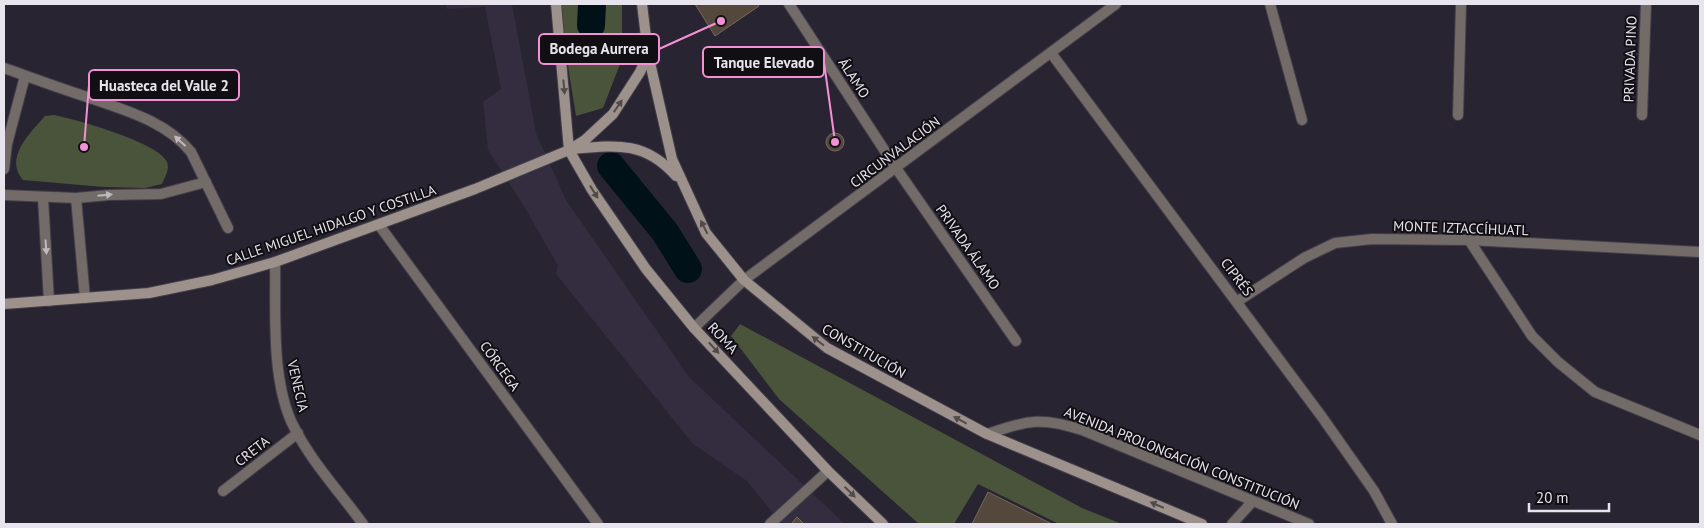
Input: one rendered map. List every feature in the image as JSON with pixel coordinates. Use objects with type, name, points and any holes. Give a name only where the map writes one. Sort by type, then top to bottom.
[{"type":"street","points":[[556,4],[570,150]]},
{"type":"street","name":"CONSTITUCIÓN","points":[[642,4],[648,54],[672,159],[706,233],[744,280],[786,317],[827,348],[987,434],[1202,524]]},
{"type":"street","name":"ÁLAMO","points":[[789,4],[896,168]]},
{"type":"street","points":[[1270,4],[1302,120]]},
{"type":"street","points":[[1458,115],[1461,4]]},
{"type":"street","name":"PRIVADA PINO","points":[[1642,116],[1646,4]]},
{"type":"street","name":"CIRCUNVALACIÓN","points":[[694,328],[744,280],[1051,52],[1109,6]]},
{"type":"street","name":"CIPRÉS","points":[[1051,52],[1238,301],[1374,491],[1392,524]]},
{"type":"street","points":[[570,150],[585,140],[613,114],[640,72],[648,54]]},
{"type":"street","points":[[4,68],[134,113],[155,123],[182,142],[191,152],[228,228]]},
{"type":"street","points":[[4,170],[7,144],[25,76]]},
{"type":"street","points":[[570,150],[597,147],[642,150],[656,156],[682,182]]},
{"type":"street","name":"CALLE MIGUEL HIDALGO Y COSTILLA","points":[[4,304],[149,293],[212,280],[275,262],[379,225],[570,150]]},
{"type":"street","name":"ROMA","points":[[570,150],[592,190],[616,227],[646,269],[694,328],[828,471],[883,524]]},
{"type":"street","name":"PRIVADA ÁLAMO","points":[[896,168],[1016,341]]},
{"type":"street","points":[[4,195],[76,198],[161,194],[206,182]]},
{"type":"street","points":[[43,198],[49,301]]},
{"type":"street","points":[[76,198],[85,298]]},
{"type":"street","name":"CÓRCEGA","points":[[379,225],[598,524]]},
{"type":"street","name":"MONTE IZTACCÍHUATL","points":[[1238,301],[1304,258],[1335,243],[1372,239],[1469,240],[1700,252]]},
{"type":"street","points":[[1469,240],[1532,336],[1558,362],[1595,392],[1700,435]]},
{"type":"street","name":"VENECIA","points":[[275,262],[277,352],[282,386],[290,419],[363,524]]},
{"type":"street","name":"AVENIDA PROLONGACIÓN CONSTITUCIÓN","points":[[987,434],[1026,422],[1055,421],[1082,430],[1309,524]]},
{"type":"street","name":"CRETA","points":[[223,491],[298,433]]},
{"type":"street","points":[[770,524],[828,471]]},
{"type":"street","points":[[1232,524],[1252,502]]},
{"type":"shaded area","points":[[445,4],[512,4],[536,133],[566,200],[689,377],[845,524],[782,524],[747,481],[693,444],[556,274],[558,266],[525,208],[488,150],[483,102],[501,89],[485,7],[447,9]]},
{"type":"green space","points":[[558,4],[622,4],[622,59],[603,108],[576,116]]},
{"type":"green space","points":[[54,115],[116,133],[149,147],[161,155],[167,162],[168,170],[162,184],[145,188],[104,187],[23,180],[18,172],[16,163],[21,146],[45,116]]},
{"type":"green space","points":[[740,324],[1082,508],[1122,524],[1059,524],[978,484],[954,524],[919,524],[779,399],[731,336]]},
{"type":"building","points":[[695,4],[758,4],[759,6],[715,36]]},
{"type":"building","points":[[835,133],[841,136],[844,142],[841,148],[835,151],[829,148],[826,142],[829,136]]},
{"type":"building","points":[[988,492],[1052,524],[972,524]]},
{"type":"building","points":[[797,517],[804,524],[791,524]]},
{"type":"waterway","points":[[591,25],[592,4]]},
{"type":"waterway","points":[[611,166],[665,232],[688,269]]},
{"type":"place","name":"Bodega Aurrera","points":[[721,21]]},
{"type":"place","name":"Tanque Elevado","points":[[835,142]]},
{"type":"place","name":"Huasteca del Valle 2","points":[[84,147]]}]
